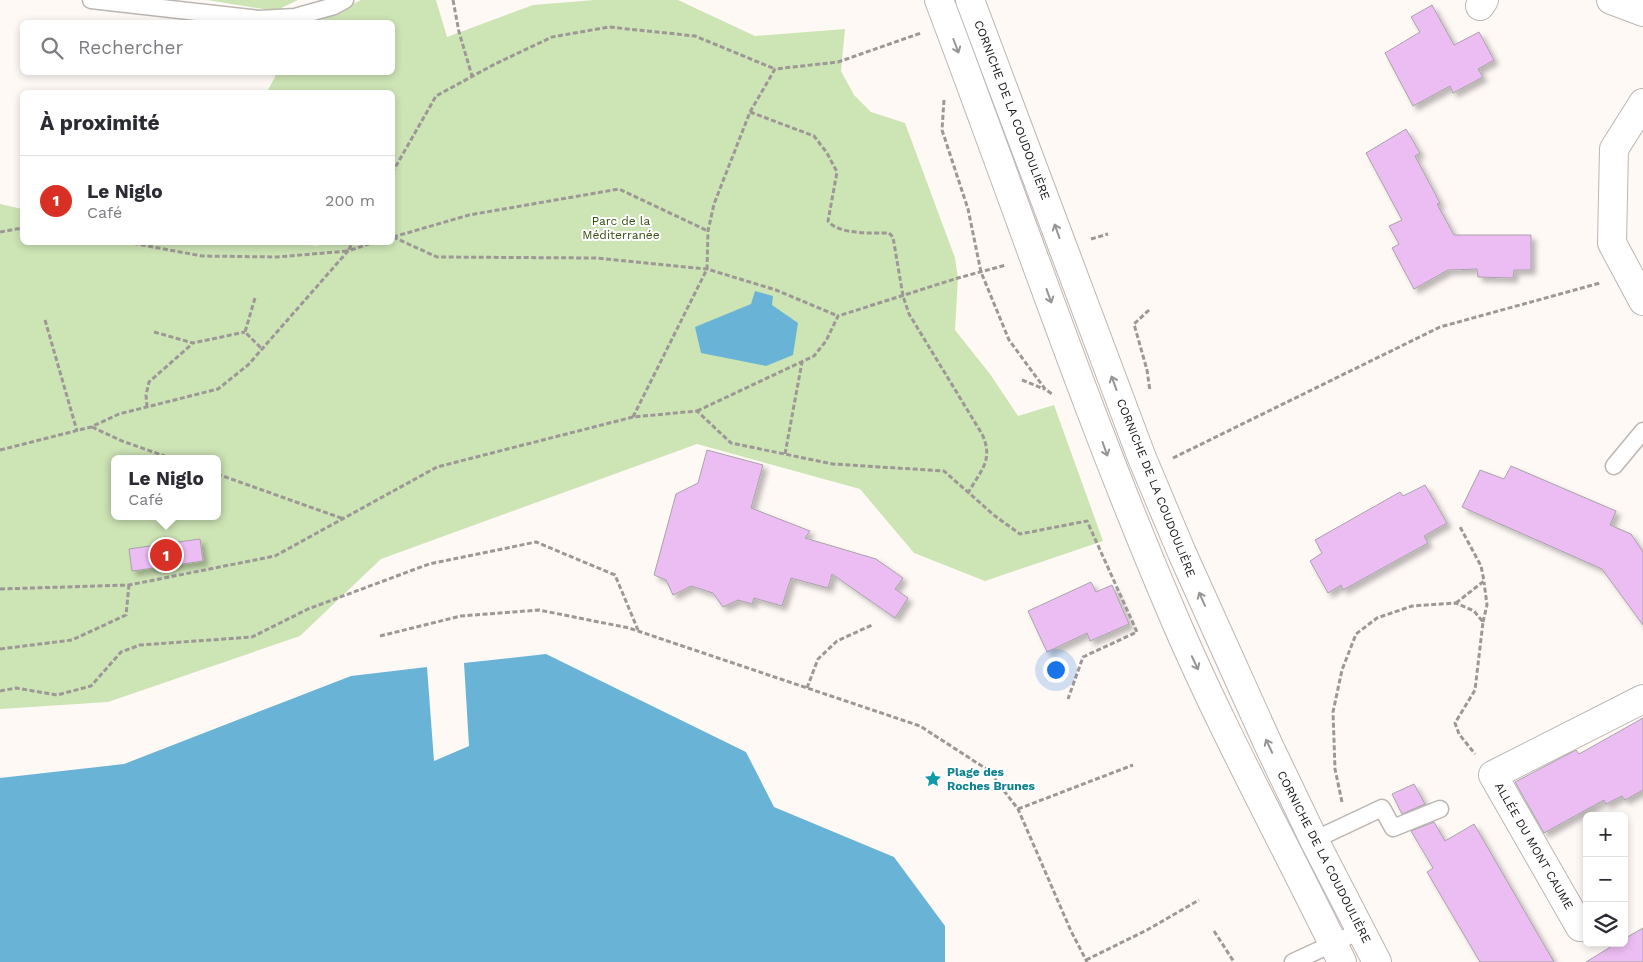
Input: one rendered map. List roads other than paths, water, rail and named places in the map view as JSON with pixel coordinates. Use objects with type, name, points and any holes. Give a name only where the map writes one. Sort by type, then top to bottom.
[{"type":"main road","points":[[939,0],[1118,484],[1171,611],[1236,754],[1338,953]]},
{"type":"main road","name":"CORNICHE DE LA COUDOULIÈRE","points":[[970,0],[1147,470],[1220,640],[1314,840],[1377,962]]},
{"type":"main road","points":[[1611,0],[1643,12]]},
{"type":"main road","points":[[1643,102],[1614,149],[1612,243],[1643,301]]},
{"type":"main road","name":"ALLÉE DU MONT CAUME","points":[[1583,925],[1580,927],[1494,775],[1643,699]]},
{"type":"lane","points":[[91,0],[259,18],[295,17],[334,6],[345,0]]},
{"type":"lane","points":[[1614,466],[1643,430]]},
{"type":"lane","points":[[1314,840],[1382,808],[1393,828],[1440,808]]},
{"type":"lane","points":[[1294,962],[1338,953],[1360,931]]},
{"type":"water","points":[[755,291],[773,296],[772,305],[798,323],[793,355],[766,366],[701,353],[695,327],[751,304]]},
{"type":"water","points":[[546,654],[746,752],[774,807],[894,857],[945,926],[945,962],[0,962],[0,778],[124,764],[351,676],[427,667],[434,761],[469,746],[464,663]]},
{"type":"place","name":"Le Niglo","points":[[166,555]]},
{"type":"place","name":"Plage des Roches Brunes","points":[[933,779]]},
{"type":"park label","name":"Parc de la Méditerranée","points":[[621,228]]}]
